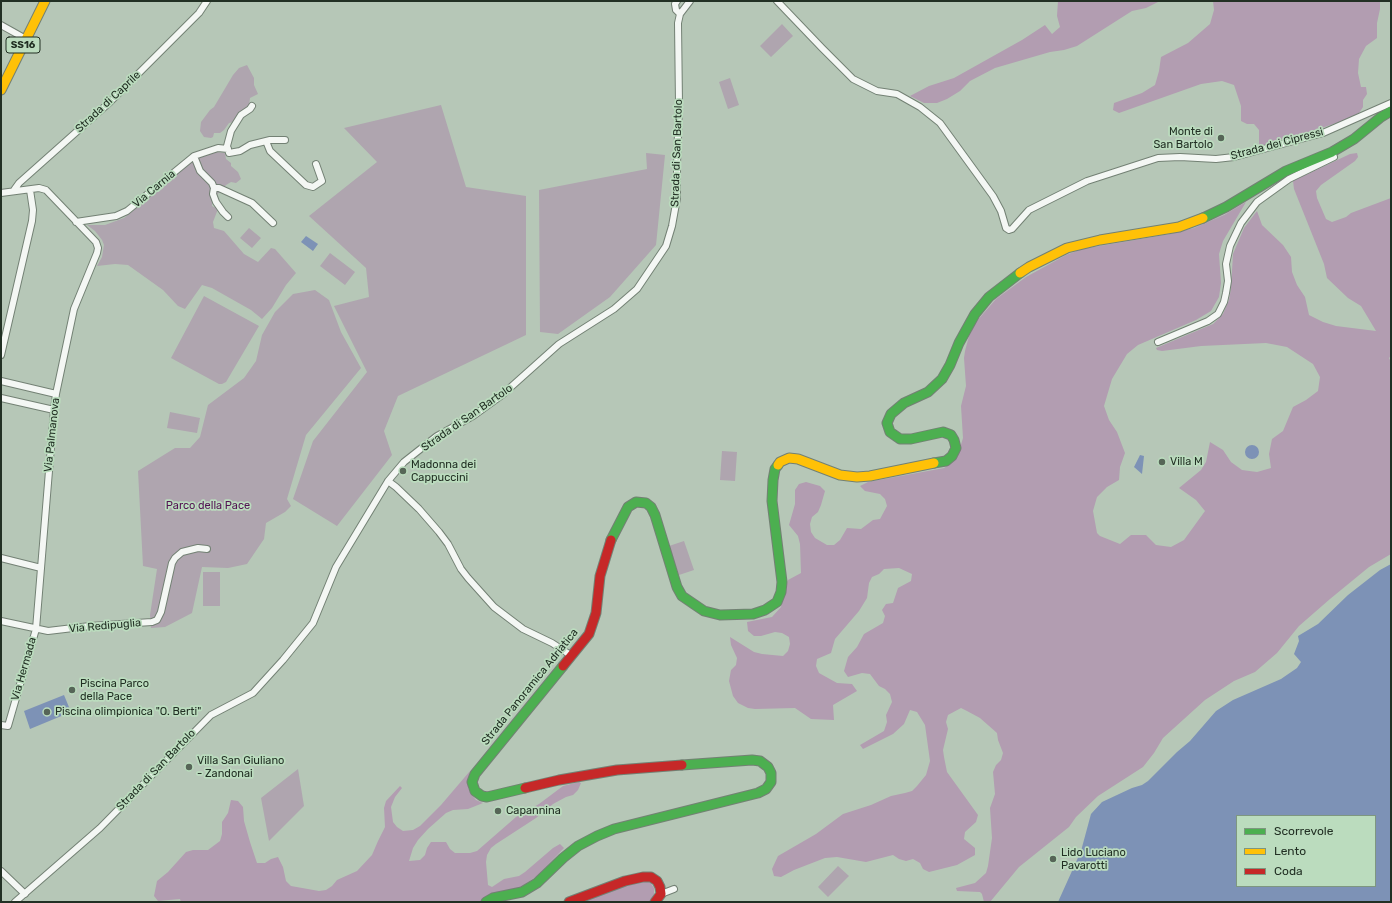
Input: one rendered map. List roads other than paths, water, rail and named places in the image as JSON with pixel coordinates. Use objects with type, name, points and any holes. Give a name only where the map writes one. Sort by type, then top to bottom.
[{"type":"street","name":"SS16","points":[[1,90],[4,75],[26,39],[45,1]]},
{"type":"street","name":"Strada di Caprile","points":[[14,190],[19,183],[110,102],[199,13],[207,1]]},
{"type":"street","points":[[676,1],[676,10],[680,14],[690,1]]},
{"type":"street","name":"Strada dei Cipressi","points":[[777,1],[853,79],[877,91],[897,94],[920,107],[940,123],[993,196],[1001,211],[1006,228],[1009,230],[1012,229],[1029,210],[1087,181],[1158,158],[1180,157],[1216,159],[1234,157],[1323,133],[1391,103]]},
{"type":"street","name":"Strada di San Bartolo","points":[[15,902],[100,828],[211,715],[253,693],[283,660],[313,623],[336,567],[388,481],[404,462],[437,436],[473,416],[502,396],[560,344],[614,309],[637,289],[666,246],[672,226],[677,198],[676,164],[679,104],[678,23],[680,14]]},
{"type":"street","points":[[1,25],[26,39]]},
{"type":"street","points":[[228,149],[228,140],[240,114],[250,109],[252,106]]},
{"type":"street","name":"Strada Panoramica Adriatica","points":[[486,902],[493,898],[522,892],[538,883],[563,858],[578,846],[614,829],[758,793],[766,789],[771,782],[772,773],[768,767],[760,761],[752,760],[617,770],[559,780],[487,797],[482,796],[475,791],[472,782],[475,774],[589,634],[596,613],[600,576],[610,544],[628,507],[636,502],[646,503],[651,507],[655,515],[677,587],[682,596],[692,604],[704,611],[720,615],[754,614],[765,610],[777,602],[781,592],[782,582],[772,501],[775,469],[780,462],[789,458],[798,458],[840,475],[857,477],[870,476],[946,461],[952,456],[956,448],[954,440],[950,435],[944,432],[911,439],[900,439],[890,432],[887,423],[891,414],[896,408],[928,392],[942,379],[950,365],[961,338],[975,314],[989,297],[1010,280],[1029,267],[1067,248],[1100,240],[1179,227],[1208,216],[1286,171],[1332,152],[1354,139],[1382,117],[1391,112]]},
{"type":"street","points":[[286,140],[266,141],[270,151],[306,185],[313,186],[322,181],[316,164]]},
{"type":"street","name":"Via Carnia","points":[[76,222],[116,216],[127,211],[194,156],[218,148],[228,149],[229,153],[233,153],[250,145],[266,141]]},
{"type":"street","points":[[1158,342],[1208,321],[1218,314],[1224,302],[1226,293],[1228,281],[1226,264],[1230,246],[1241,223],[1257,202],[1289,179],[1334,157],[1332,152]]},
{"type":"street","points":[[194,156],[200,170],[212,183],[214,188],[213,194],[216,202],[228,218]]},
{"type":"street","points":[[1,193],[14,190],[30,190],[39,188],[46,190],[76,222]]},
{"type":"street","points":[[214,188],[219,188],[252,203],[273,223]]},
{"type":"street","points":[[1,355],[32,220],[33,210],[30,190]]},
{"type":"street","name":"Via Palmanova","points":[[36,629],[56,394],[74,309],[98,248],[96,242],[76,222]]},
{"type":"street","points":[[1,381],[56,394]]},
{"type":"street","points":[[1,398],[54,410]]},
{"type":"street","points":[[388,481],[419,509],[445,539],[461,569],[494,607],[523,629],[552,642],[572,656]]},
{"type":"street","name":"Via Redipuglia","points":[[1,621],[36,629],[56,631],[90,626],[152,622],[157,620],[161,612],[172,563],[175,558],[182,552],[198,548],[207,549]]},
{"type":"street","points":[[1,558],[41,568]]},
{"type":"street","name":"Via Hermada","points":[[1,726],[8,726],[36,629]]},
{"type":"street","points":[[1,871],[25,894]]},
{"type":"street","points":[[569,902],[625,881],[643,877],[651,877],[657,881],[661,894]]},
{"type":"street","points":[[655,902],[661,894],[674,889]]},
{"type":"water","points":[[306,236],[318,244],[313,251],[301,242]]},
{"type":"water","points":[[1252,445],[1257,447],[1259,452],[1257,457],[1252,459],[1247,457],[1245,452],[1247,447]]},
{"type":"water","points":[[1140,455],[1144,456],[1142,474],[1134,467]]},
{"type":"water","points":[[1391,564],[1391,902],[1058,902],[1081,851],[1091,814],[1102,802],[1148,781],[1190,741],[1216,711],[1233,700],[1281,679],[1297,668],[1301,662],[1294,654],[1299,641],[1298,636],[1318,624],[1348,595],[1380,570]]},
{"type":"water","name":"Piscina olimpionica \"O. Berti\"","points":[[64,695],[71,712],[30,729],[24,711]]},
{"type":"place","name":"Monte di San Bartolo","points":[[1221,138]]},
{"type":"place","name":"Villa M","points":[[1162,462]]},
{"type":"place","name":"Madonna dei Cappuccini","points":[[403,471]]},
{"type":"place","name":"Piscina Parco della Pace","points":[[72,690]]},
{"type":"place","name":"Piscina olimpionica \"O. Berti\"","points":[[47,712]]},
{"type":"place","name":"Villa San Giuliano - Zandonai","points":[[189,767]]},
{"type":"place","name":"Capannina","points":[[498,811]]},
{"type":"place","name":"Lido Luciano Pavarotti","points":[[1053,859]]},
{"type":"park label","name":"Parco della Pace","points":[[208,506]]}]
